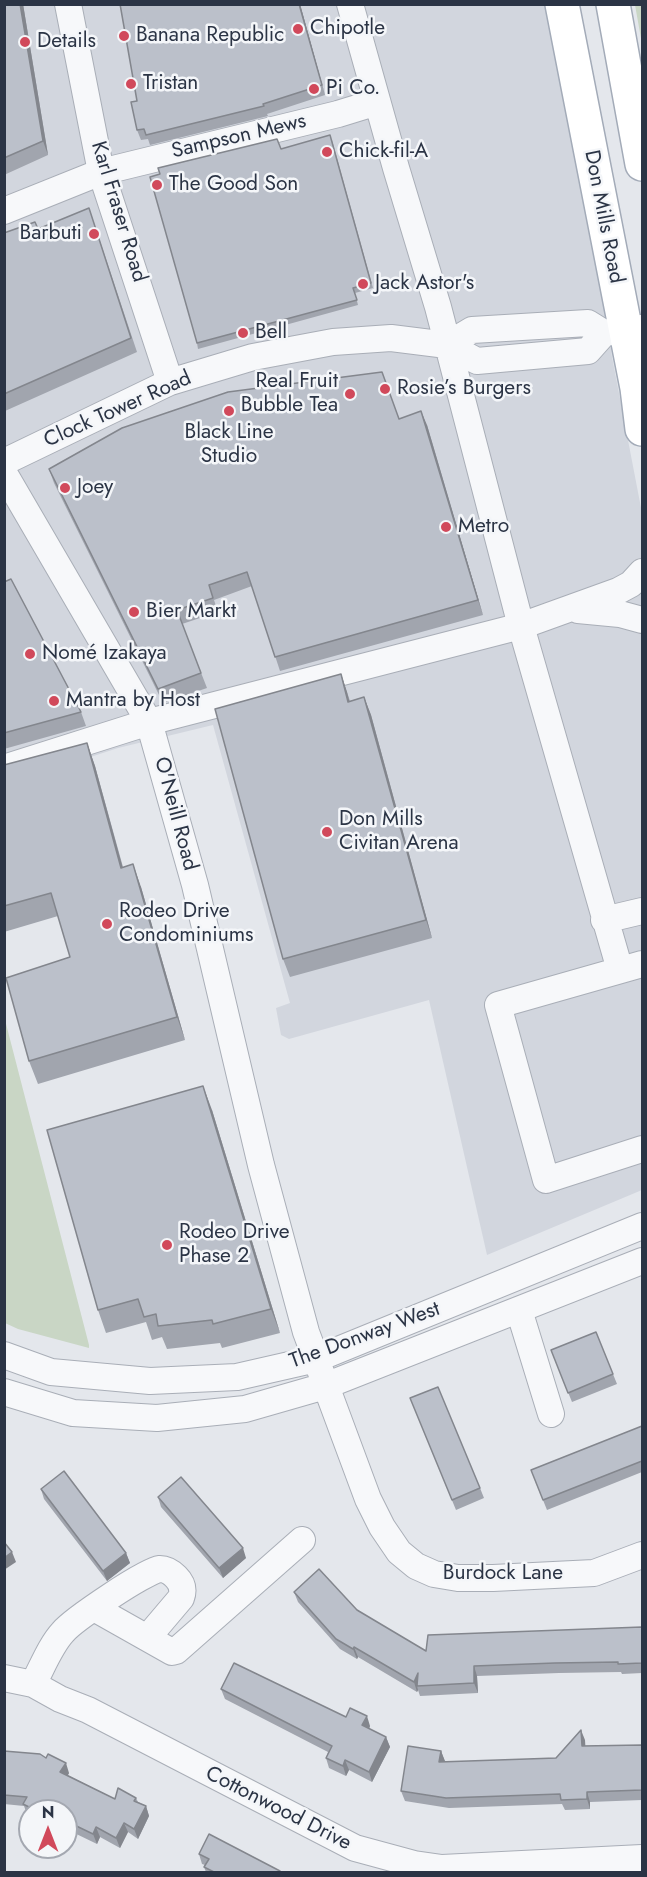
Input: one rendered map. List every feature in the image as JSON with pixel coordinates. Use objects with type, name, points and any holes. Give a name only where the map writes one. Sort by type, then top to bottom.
[{"type":"main road","name":"Don Mills Road","points":[[562,4],[642,429]]},
{"type":"main road","points":[[613,4],[642,164]]},
{"type":"street","name":"Karl Fraser Road","points":[[68,4],[102,172],[170,382]]},
{"type":"street","points":[[350,4],[438,307],[521,626],[604,920],[631,967],[498,1005],[546,1180],[642,1149]]},
{"type":"street","name":"Sampson Mews","points":[[4,211],[102,172],[338,114],[377,102]]},
{"type":"street","name":"Clock Tower Road","points":[[4,462],[170,382],[253,357],[333,342],[391,338],[447,345],[477,361],[588,351],[624,330]]},
{"type":"street","name":"O'Neill Road","points":[[4,473],[148,722],[195,885],[261,1165],[306,1332],[316,1359]]},
{"type":"street","points":[[4,768],[148,722],[521,626],[572,610],[626,587],[642,572]]},
{"type":"street","points":[[572,610],[620,614],[642,621]]},
{"type":"street","points":[[604,920],[642,910]]},
{"type":"street","name":"The Donway West","points":[[4,1355],[51,1372],[150,1381],[237,1377],[316,1359],[642,1226]]},
{"type":"street","name":"The Donway West","points":[[4,1392],[73,1413],[157,1418],[244,1409],[325,1386],[642,1261]]},
{"type":"street","points":[[519,1310],[551,1414]]},
{"type":"street","name":"Burdock Lane","points":[[316,1359],[378,1520],[399,1552],[416,1566],[434,1574],[458,1578],[565,1575],[594,1573],[642,1555]]},
{"type":"street","points":[[94,1608],[172,1652],[176,1652],[302,1540]]},
{"type":"street","points":[[33,1684],[61,1634],[73,1622],[143,1575],[161,1569],[171,1572],[179,1580],[183,1594],[148,1637]]},
{"type":"street","name":"Cottonwood Drive","points":[[4,1678],[33,1684],[60,1699],[88,1710],[355,1848],[414,1864],[442,1868],[642,1858]]},
{"type":"shaded area","points":[[5,5],[546,5],[603,288],[612,357],[642,513],[642,1190],[487,1255],[429,1000],[289,1039],[281,1035],[276,1008],[290,1003],[213,725],[118,748],[5,785]]},
{"type":"green space","points":[[635,5],[642,5],[642,44]]},
{"type":"green space","points":[[4,1016],[89,1348],[18,1329],[5,1323]]},
{"type":"building","points":[[4,4],[20,4],[43,141],[4,158]]},
{"type":"building","points":[[120,4],[299,4],[322,85],[263,104],[264,106],[146,135],[144,129],[137,130],[131,102],[137,101]]},
{"type":"building","points":[[330,135],[371,283],[353,288],[357,300],[197,343],[150,177],[160,174],[158,168],[277,139],[281,149]]},
{"type":"building","points":[[89,208],[131,338],[4,394],[4,233],[35,222],[38,229]]},
{"type":"building","points":[[382,372],[399,419],[421,411],[478,600],[275,657],[247,572],[209,585],[213,598],[177,610],[201,673],[158,689],[49,469],[122,428],[228,392]]},
{"type":"building","points":[[11,579],[81,712],[4,733],[4,582]]},
{"type":"building","name":"Don Mills Civitan Arena","points":[[341,674],[348,702],[364,697],[426,920],[283,959],[215,709]]},
{"type":"building","name":"Rodeo Drive Condominiums","points":[[87,743],[121,868],[133,864],[177,1017],[29,1061],[6,978],[70,957],[51,893],[4,906],[4,765]]},
{"type":"building","name":"Rodeo Drive Phase 2","points":[[203,1086],[271,1309],[213,1324],[212,1320],[158,1326],[156,1314],[144,1317],[138,1299],[98,1310],[47,1130]]},
{"type":"building","points":[[596,1332],[613,1374],[568,1393],[551,1350]]},
{"type":"building","points":[[438,1387],[480,1488],[452,1500],[410,1398]]},
{"type":"building","points":[[642,1426],[642,1461],[543,1500],[531,1470]]},
{"type":"building","points":[[64,1471],[126,1553],[103,1571],[41,1489]]},
{"type":"building","points":[[181,1477],[243,1548],[219,1568],[158,1497]]},
{"type":"building","points":[[4,1542],[12,1552],[4,1558]]},
{"type":"building","points":[[319,1569],[357,1610],[426,1651],[428,1635],[642,1627],[642,1663],[474,1666],[474,1683],[417,1686],[418,1673],[414,1682],[336,1639],[294,1592]]},
{"type":"building","points":[[234,1663],[346,1717],[350,1708],[367,1716],[362,1725],[386,1737],[369,1772],[345,1760],[343,1766],[326,1758],[332,1746],[221,1689]]},
{"type":"building","points":[[581,1730],[582,1746],[642,1745],[642,1790],[587,1792],[587,1799],[561,1800],[560,1794],[446,1798],[401,1791],[408,1746],[441,1751],[439,1762],[556,1758]]},
{"type":"building","points":[[4,1751],[40,1754],[46,1758],[48,1754],[66,1763],[60,1772],[115,1799],[118,1788],[136,1798],[134,1801],[146,1806],[134,1829],[124,1823],[116,1838],[96,1827],[93,1834],[78,1827],[78,1799],[26,1799],[27,1797],[4,1795]]},
{"type":"building","points":[[209,1834],[280,1871],[214,1872],[204,1867],[209,1859],[199,1854]]},
{"type":"place","name":"Chipotle","points":[[298,29]]},
{"type":"place","name":"Banana Republic","points":[[124,36]]},
{"type":"place","name":"Details","points":[[25,42]]},
{"type":"place","name":"Tristan","points":[[131,84]]},
{"type":"place","name":"Pi Co.","points":[[314,89]]},
{"type":"place","name":"Chick-fil-A","points":[[327,152]]},
{"type":"place","name":"The Good Son","points":[[157,185]]},
{"type":"place","name":"Barbuti","points":[[94,234]]},
{"type":"place","name":"Jack Astor's","points":[[363,284]]},
{"type":"place","name":"Bell","points":[[243,333]]},
{"type":"place","name":"Rosie’s Burgers","points":[[385,389]]},
{"type":"place","name":"Real Fruit Bubble Tea","points":[[350,394]]},
{"type":"place","name":"Black Line Studio","points":[[229,411]]},
{"type":"place","name":"Joey","points":[[65,488]]},
{"type":"place","name":"Metro","points":[[446,527]]},
{"type":"place","name":"Bier Markt","points":[[134,612]]},
{"type":"place","name":"Nomé Izakaya","points":[[30,654]]},
{"type":"place","name":"Mantra by Host","points":[[54,701]]},
{"type":"place","name":"Don Mills Civitan Arena","points":[[327,832]]},
{"type":"place","name":"Rodeo Drive Condominiums","points":[[107,924]]},
{"type":"place","name":"Rodeo Drive Phase 2","points":[[167,1245]]}]
